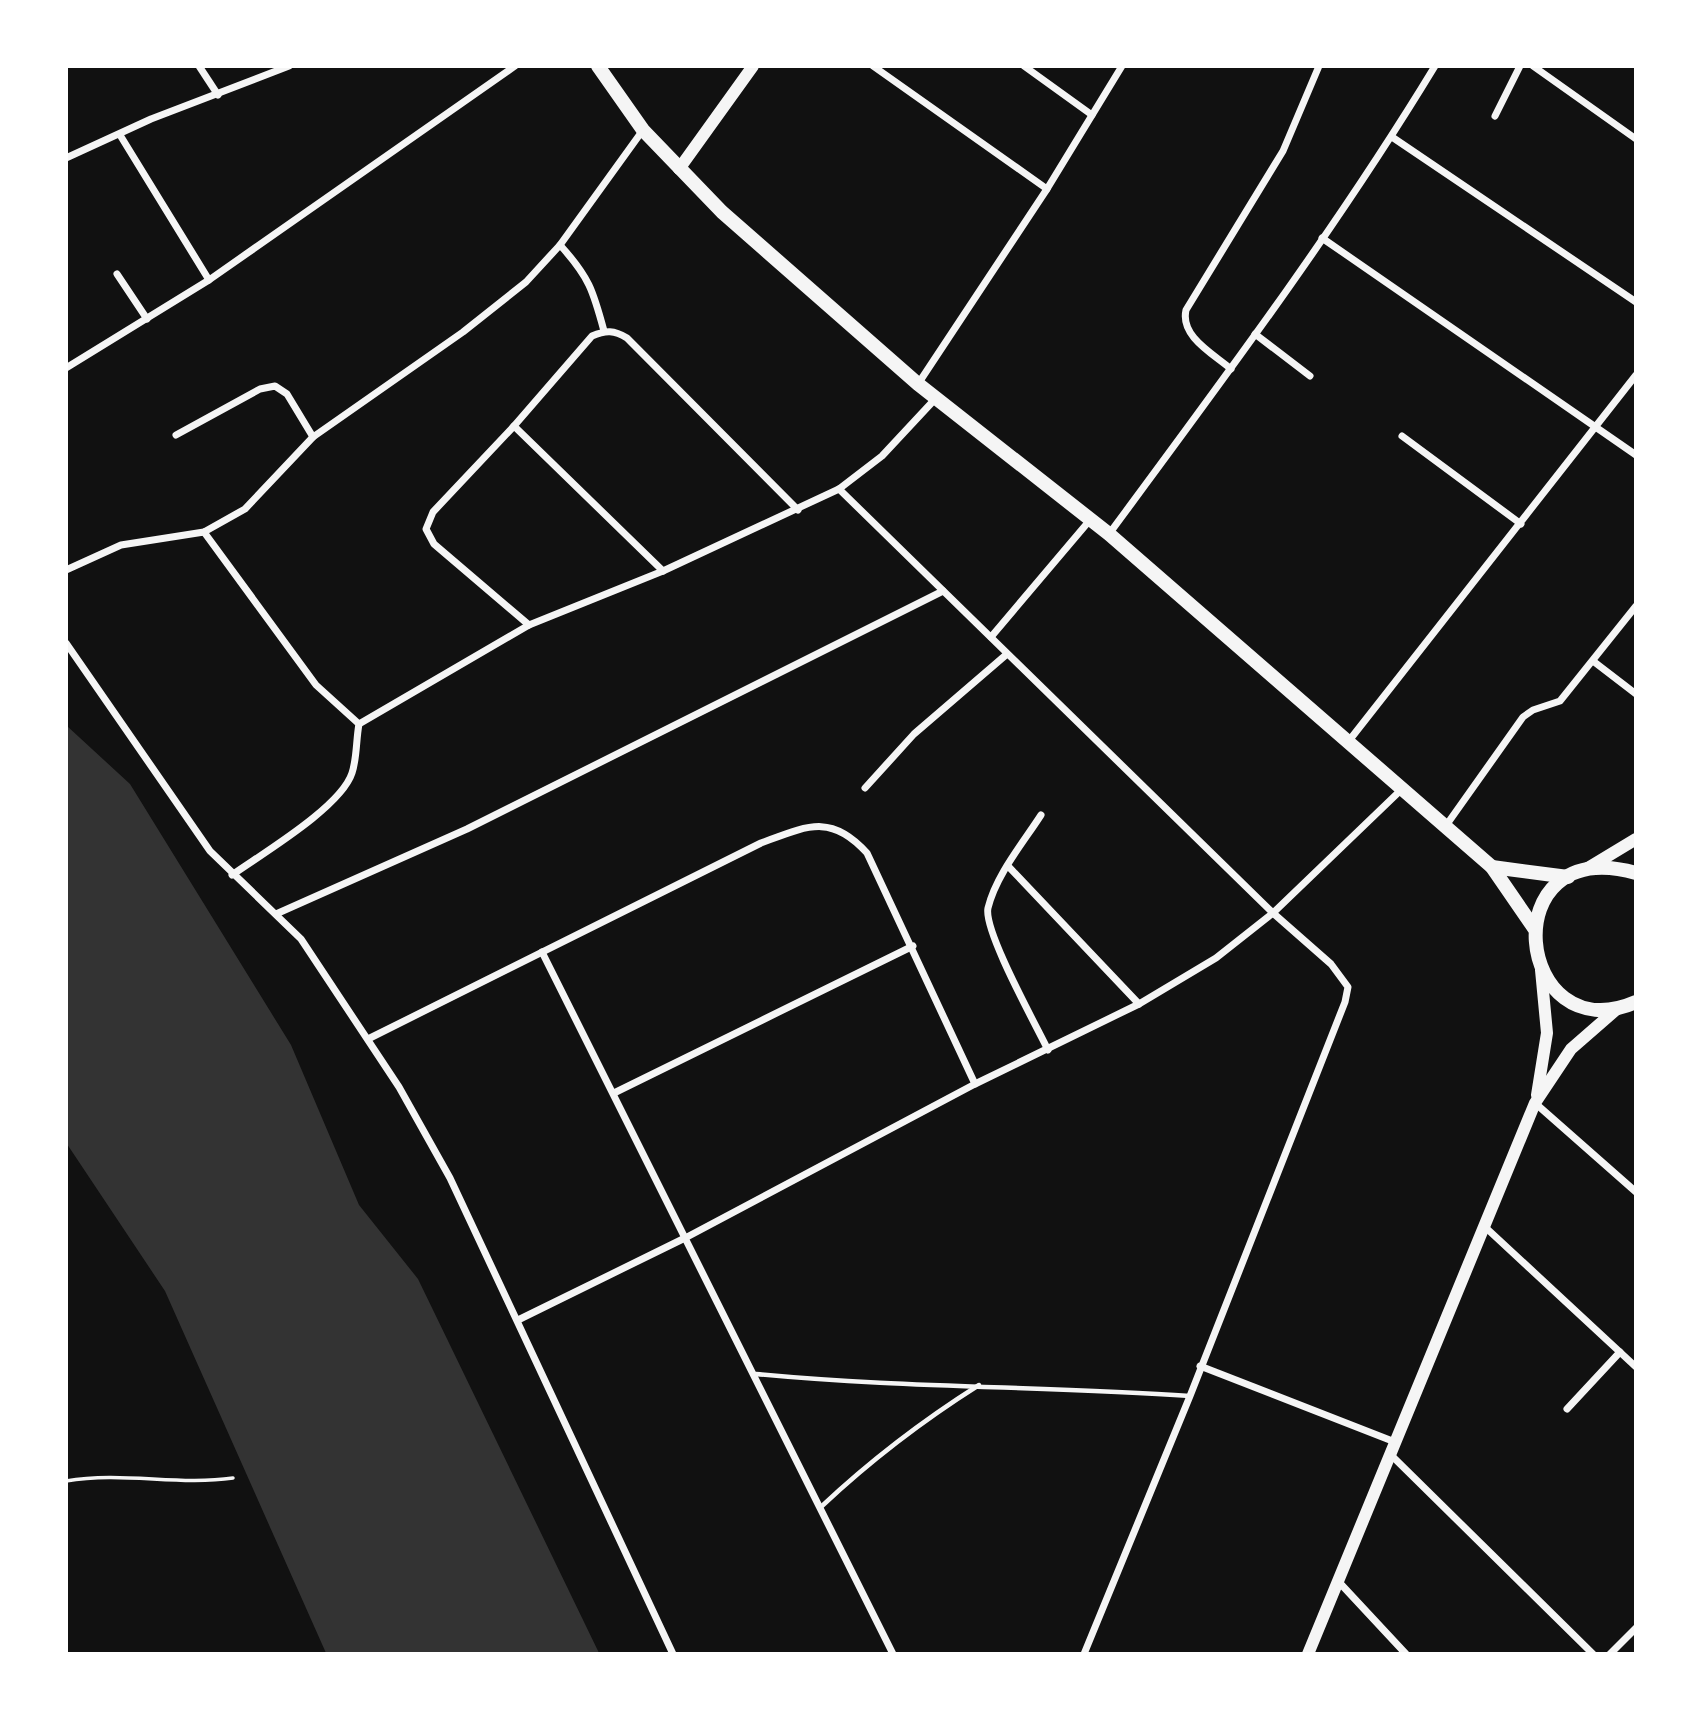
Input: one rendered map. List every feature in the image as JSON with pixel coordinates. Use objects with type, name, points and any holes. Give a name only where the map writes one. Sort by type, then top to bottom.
[{"type":"main road","points":[[598,66],[643,130],[722,212],[918,384],[1109,534],[1492,867],[1534,928]]},
{"type":"main road","points":[[1635,1004],[1595,1009],[1573,1002],[1555,989],[1541,970],[1534,950],[1534,928],[1546,898],[1568,877],[1588,868],[1612,866],[1636,873]]},
{"type":"main road","points":[[1492,867],[1568,877]]},
{"type":"street","points":[[199,66],[218,95]]},
{"type":"street","points":[[66,158],[150,119],[289,66]]},
{"type":"street","points":[[66,368],[209,281],[515,66]]},
{"type":"street","points":[[679,169],[753,66]]},
{"type":"street","points":[[873,66],[1048,189]]},
{"type":"street","points":[[1024,66],[1092,115]]},
{"type":"street","points":[[918,384],[1048,189],[1122,66]]},
{"type":"street","points":[[1231,369],[1188,332],[1183,322],[1186,310],[1283,151],[1319,66]]},
{"type":"street","points":[[1109,534],[1231,369],[1392,137],[1435,66]]},
{"type":"street","points":[[1495,116],[1520,66]]},
{"type":"street","points":[[1533,66],[1636,139]]},
{"type":"street","points":[[66,570],[121,545],[204,532],[245,509],[313,437],[336,424],[497,307],[526,282],[560,245],[643,130]]},
{"type":"street","points":[[120,135],[209,281]]},
{"type":"street","points":[[1392,137],[1636,302]]},
{"type":"street","points":[[1322,238],[1636,455]]},
{"type":"street","points":[[560,245],[584,271],[594,293],[604,331]]},
{"type":"street","points":[[117,274],[146,319]]},
{"type":"street","points":[[529,625],[434,544],[426,530],[433,512],[514,426],[592,336],[604,331],[617,332],[627,338],[798,510]]},
{"type":"street","points":[[1255,334],[1310,376]]},
{"type":"street","points":[[1348,742],[1636,375]]},
{"type":"street","points":[[176,435],[260,389],[275,386],[287,394],[313,437]]},
{"type":"street","points":[[359,724],[529,625],[663,571],[839,489],[883,456],[937,397]]},
{"type":"street","points":[[514,426],[663,571]]},
{"type":"street","points":[[1402,436],[1521,524]]},
{"type":"street","points":[[839,489],[1273,913],[1331,964],[1348,987],[1345,1002],[1084,1654]]},
{"type":"street","points":[[991,637],[1091,519]]},
{"type":"street","points":[[204,532],[316,685],[359,724]]},
{"type":"street","points":[[276,914],[467,829],[943,591]]},
{"type":"street","points":[[1445,827],[1523,717],[1533,710],[1560,701],[1636,606]]},
{"type":"street","points":[[66,643],[190,823],[232,875],[301,939],[368,1039],[445,1168],[673,1654]]},
{"type":"street","points":[[865,788],[914,734],[1007,654]]},
{"type":"street","points":[[1593,662],[1636,694]]},
{"type":"street","points":[[232,875],[328,806],[345,789],[353,772],[359,724]]},
{"type":"street","points":[[518,1320],[687,1237],[975,1084],[1139,1004],[1216,958],[1273,913],[1402,789]]},
{"type":"street","points":[[1041,815],[994,891],[988,910],[988,921],[1048,1050]]},
{"type":"street","points":[[368,1039],[761,843],[812,826],[833,826],[851,835],[867,853],[913,946],[975,1084]]},
{"type":"street","points":[[1588,868],[1636,839]]},
{"type":"street","points":[[1008,866],[1139,1004]]},
{"type":"street","points":[[614,1093],[913,946]]},
{"type":"street","points":[[542,952],[756,1374],[893,1654]]},
{"type":"street","points":[[1535,1103],[1547,1033],[1541,970]]},
{"type":"street","points":[[1308,1654],[1535,1103],[1571,1049],[1618,1008]]},
{"type":"street","points":[[1535,1103],[1636,1192]]},
{"type":"street","points":[[1484,1226],[1636,1367]]},
{"type":"street","points":[[1567,1409],[1620,1352]]},
{"type":"street","points":[[1200,1366],[1392,1448],[1593,1654]]},
{"type":"street","points":[[1338,1581],[1405,1654]]},
{"type":"street","points":[[1610,1654],[1636,1628]]},
{"type":"lane","points":[[756,1374],[833,1381],[980,1384],[1189,1396]]},
{"type":"lane","points":[[822,1506],[871,1461],[923,1420],[980,1384]]},
{"type":"path","points":[[66,1481],[114,1476],[195,1481],[233,1478]]},
{"type":"shaded area","points":[[67,726],[130,784],[291,1045],[359,1205],[418,1279],[599,1653],[326,1653],[165,1291],[67,1144]]}]
